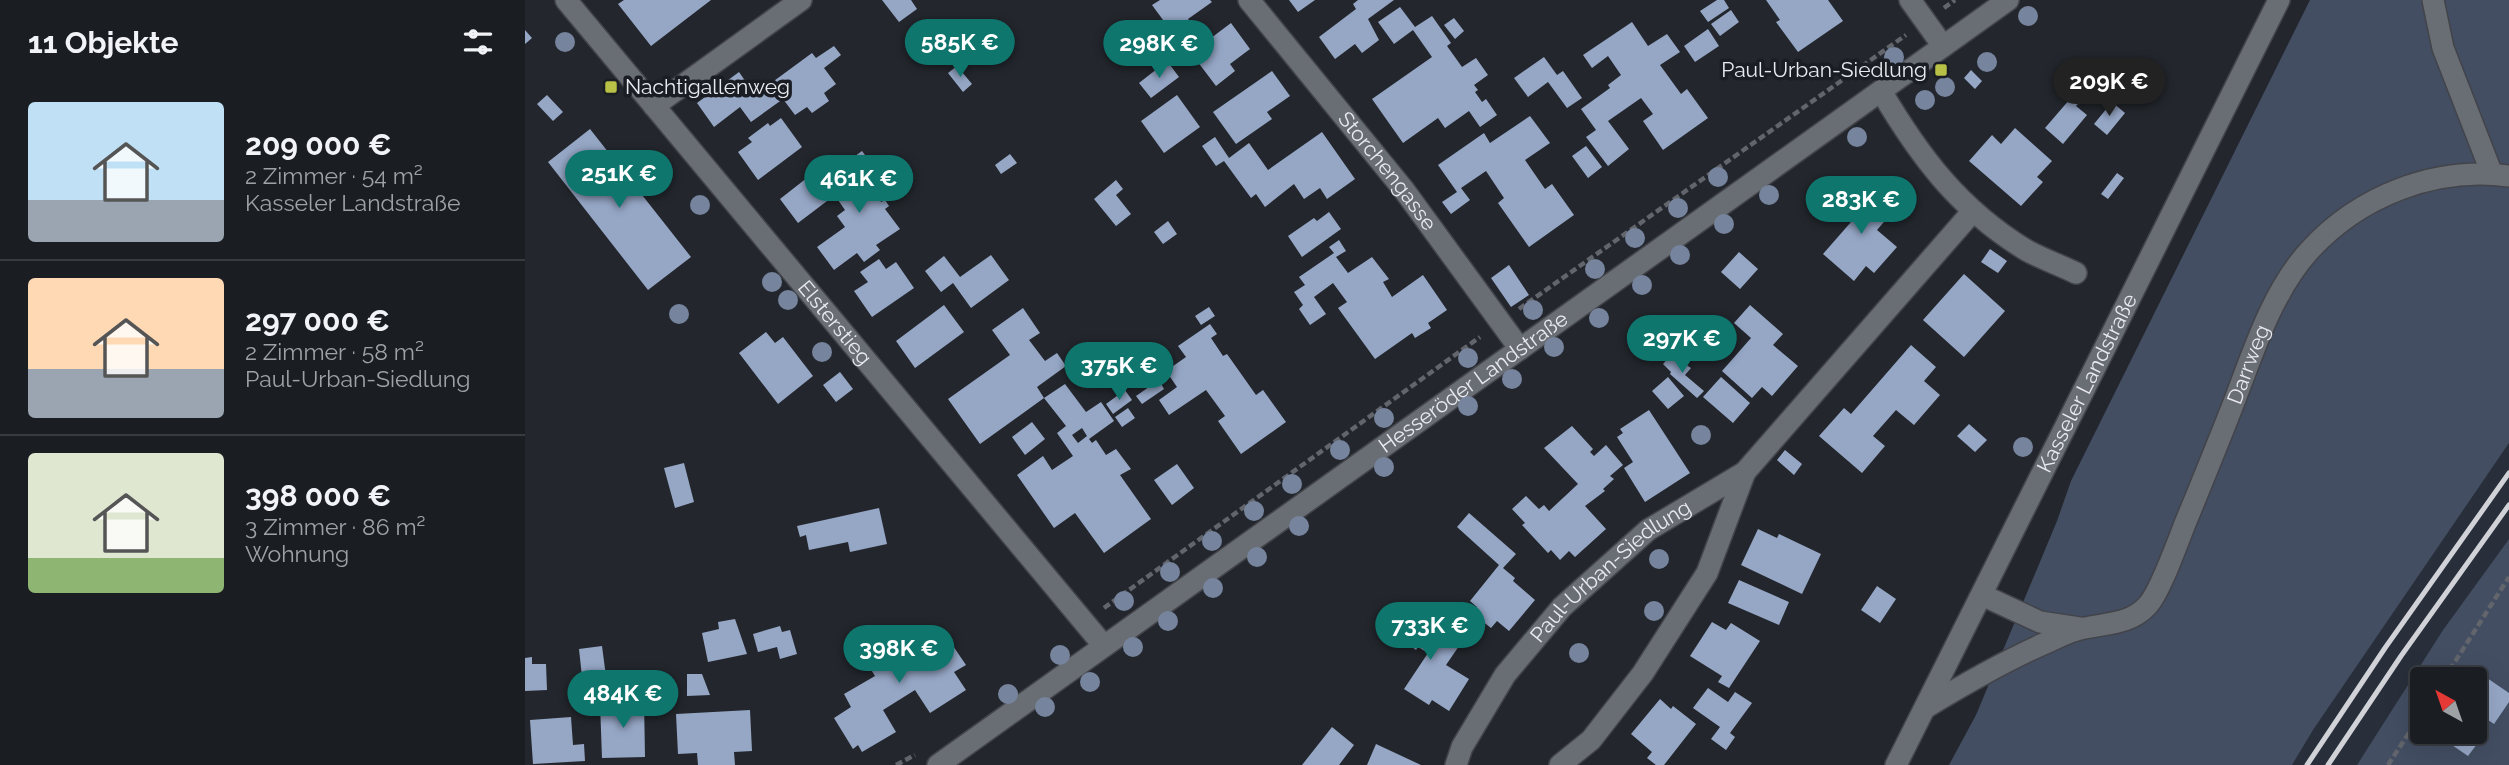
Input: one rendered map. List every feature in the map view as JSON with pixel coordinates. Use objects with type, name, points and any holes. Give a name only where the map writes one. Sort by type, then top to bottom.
[{"type":"street","name":"Elsterstieg","points":[[566,0],[1104,646]]},
{"type":"street","points":[[654,106],[801,0]]},
{"type":"street","name":"Storchengasse","points":[[1248,0],[1404,190],[1520,349]]},
{"type":"street","points":[[1910,0],[1943,46]]},
{"type":"street","name":"Hesseröder Landstraße","points":[[930,758],[1104,646],[2008,0]]},
{"type":"street","name":"Kasseler Landstraße","points":[[1896,765],[2279,0]]},
{"type":"street","name":"Darrweg","points":[[1925,708],[2009,660],[2082,628],[2122,622],[2138,616],[2150,603],[2184,526],[2254,350],[2279,295],[2309,251],[2342,221],[2388,194],[2414,183],[2453,176],[2500,175],[2443,48],[2433,0]]},
{"type":"street","points":[[1881,91],[1906,134],[1932,169],[1973,211],[2027,250],[2076,272]]},
{"type":"street","name":"Paul-Urban-Siedlung","points":[[1456,765],[1461,747],[1505,674],[1562,607],[1648,530],[1745,472],[1973,211]]},
{"type":"street","name":"Paul-Urban-Siedlung","points":[[1560,765],[1591,740],[1643,673],[1707,573],[1745,472]]},
{"type":"street","name":"Darrweg","points":[[1982,595],[2040,622],[2082,628]]},
{"type":"path","points":[[1085,622],[1500,322],[1955,0]]},
{"type":"path","points":[[2452,667],[2509,577]]},
{"type":"path","points":[[2388,765],[2410,731]]},
{"type":"path","points":[[897,765],[930,758]]},
{"type":"shaded area","points":[[2310,0],[2509,0],[2509,443],[2313,730],[2292,765],[1949,765],[1976,715],[2071,481]]},
{"type":"shaded area","points":[[2509,443],[2509,539],[2419,667],[2410,667],[2410,682],[2357,765],[2292,765],[2313,730]]},
{"type":"shaded area","points":[[2509,539],[2509,765],[2357,765],[2410,682],[2410,744],[2487,744],[2487,667],[2419,667]]},
{"type":"building","points":[[624,0],[711,0],[651,46],[618,4]]},
{"type":"building","points":[[882,0],[911,0],[917,9],[899,22]]},
{"type":"building","points":[[1160,0],[1212,2],[1188,19],[1193,27],[1177,39],[1152,5]]},
{"type":"building","points":[[1289,0],[1315,0],[1298,12]]},
{"type":"building","points":[[1358,0],[1394,0],[1368,19],[1379,40],[1362,53],[1355,44],[1335,59],[1319,37],[1356,9],[1353,4]]},
{"type":"building","points":[[1717,0],[1724,0],[1729,8],[1708,22],[1700,11]]},
{"type":"building","points":[[1766,0],[1828,0],[1843,21],[1798,52],[1776,22],[1780,20]]},
{"type":"building","points":[[1400,7],[1415,27],[1432,16],[1451,43],[1447,46],[1462,67],[1476,58],[1488,75],[1474,85],[1478,90],[1475,92],[1482,102],[1486,99],[1497,115],[1480,127],[1469,111],[1445,128],[1438,118],[1403,143],[1372,99],[1432,57],[1413,30],[1394,44],[1378,22]]},
{"type":"building","points":[[1731,10],[1739,22],[1720,36],[1711,24]]},
{"type":"building","points":[[1454,18],[1464,31],[1455,39],[1444,25]]},
{"type":"building","points":[[1632,22],[1648,46],[1667,34],[1680,52],[1660,65],[1681,94],[1687,89],[1708,118],[1663,150],[1643,121],[1653,114],[1641,98],[1608,121],[1629,149],[1608,166],[1586,137],[1596,130],[1581,109],[1610,88],[1608,85],[1621,75],[1608,56],[1592,68],[1583,55]]},
{"type":"building","points":[[1231,23],[1250,49],[1230,64],[1235,71],[1216,86],[1191,53]]},
{"type":"building","points":[[1708,29],[1719,46],[1695,62],[1684,46]]},
{"type":"building","points":[[525,30],[532,38],[525,44]]},
{"type":"building","points":[[834,46],[841,55],[824,68],[836,84],[824,93],[829,101],[812,113],[807,107],[795,115],[783,99],[751,122],[740,107],[714,127],[697,103],[739,72],[755,95],[812,53],[816,58]]},
{"type":"building","points":[[1544,57],[1557,75],[1563,71],[1582,98],[1567,108],[1548,82],[1528,97],[1514,78]]},
{"type":"building","points":[[1167,61],[1179,77],[1151,98],[1139,83]]},
{"type":"building","points":[[957,66],[972,84],[963,92],[948,73]]},
{"type":"building","points":[[1971,70],[1982,81],[1975,89],[1964,78]]},
{"type":"building","points":[[1272,71],[1290,96],[1267,112],[1272,119],[1236,144],[1213,112]]},
{"type":"building","points":[[2076,92],[2083,98],[2076,106],[2087,115],[2063,144],[2045,128]]},
{"type":"building","points":[[547,95],[563,112],[553,121],[537,104]]},
{"type":"building","points":[[1177,95],[1200,127],[1164,153],[1141,121]]},
{"type":"building","points":[[2112,102],[2125,113],[2107,135],[2094,124]]},
{"type":"building","points":[[1530,116],[1550,143],[1525,160],[1545,189],[1552,184],[1574,215],[1529,247],[1498,203],[1504,198],[1486,171],[1461,188],[1470,200],[1451,214],[1442,202],[1457,192],[1438,165],[1484,133],[1490,143]]},
{"type":"building","points":[[781,118],[802,147],[758,180],[738,152],[752,142],[748,138],[768,123],[770,126]]},
{"type":"building","points":[[2015,128],[2052,161],[2037,177],[2043,182],[2021,206],[1969,161],[1992,135],[2001,144]]},
{"type":"building","points":[[590,129],[691,257],[648,290],[548,162]]},
{"type":"building","points":[[1322,132],[1355,179],[1327,199],[1320,188],[1304,199],[1294,184],[1265,207],[1256,194],[1251,198],[1224,161],[1216,166],[1202,146],[1215,137],[1229,158],[1249,143],[1268,170]]},
{"type":"building","points":[[1586,146],[1602,167],[1588,178],[1572,156]]},
{"type":"building","points":[[862,151],[885,182],[873,190],[881,202],[885,200],[889,206],[885,209],[900,229],[876,245],[880,250],[864,262],[857,253],[834,270],[817,247],[845,227],[837,216],[845,210],[838,200],[851,190],[836,170]]},
{"type":"building","points":[[1010,154],[1017,163],[1001,174],[995,165]]},
{"type":"building","points":[[817,170],[835,195],[798,223],[780,199]]},
{"type":"building","points":[[2117,173],[2124,178],[2108,199],[2101,194]]},
{"type":"building","points":[[1116,180],[1123,189],[1116,195],[1131,214],[1116,226],[1094,199]]},
{"type":"building","points":[[1849,181],[1889,216],[1877,230],[1897,247],[1874,273],[1866,266],[1854,281],[1823,254],[1858,214],[1837,195]]},
{"type":"building","points":[[1329,212],[1341,229],[1302,257],[1288,236],[1314,218],[1317,221]]},
{"type":"building","points":[[1168,221],[1177,234],[1163,244],[1154,232]]},
{"type":"building","points":[[1339,240],[1346,251],[1336,257],[1348,273],[1372,257],[1389,279],[1383,282],[1392,297],[1423,275],[1447,310],[1428,323],[1431,328],[1415,338],[1412,333],[1375,359],[1338,308],[1347,302],[1333,283],[1314,297],[1326,314],[1310,325],[1299,309],[1303,305],[1294,292],[1305,285],[1299,277],[1334,253],[1329,247]]},
{"type":"building","points":[[1990,249],[2007,261],[1998,273],[1981,262]]},
{"type":"building","points":[[1739,252],[1758,269],[1740,289],[1721,272]]},
{"type":"building","points":[[991,255],[1009,280],[971,308],[953,283],[941,292],[925,271],[944,256],[960,277]]},
{"type":"building","points":[[879,259],[886,269],[896,262],[914,288],[872,317],[854,291],[868,282],[860,272]]},
{"type":"building","points":[[1509,265],[1529,295],[1511,307],[1491,278]]},
{"type":"building","points":[[1964,274],[2005,311],[1964,357],[1923,320]]},
{"type":"building","points":[[944,305],[964,332],[915,368],[896,341]]},
{"type":"building","points":[[1750,305],[1783,334],[1773,345],[1798,366],[1772,396],[1762,387],[1752,398],[1722,371],[1751,338],[1734,323]]},
{"type":"building","points":[[1209,307],[1215,316],[1201,325],[1195,316]]},
{"type":"building","points":[[1023,308],[1040,333],[1029,340],[1045,361],[1057,353],[1066,366],[1037,387],[1044,398],[980,444],[948,399],[1010,355],[992,330]]},
{"type":"building","points":[[1210,324],[1217,334],[1211,338],[1223,356],[1227,354],[1256,395],[1263,390],[1286,422],[1241,454],[1218,421],[1225,416],[1206,390],[1169,415],[1159,400],[1177,387],[1166,371],[1186,357],[1178,346]]},
{"type":"building","points":[[766,332],[775,343],[783,337],[813,376],[778,404],[739,353]]},
{"type":"building","points":[[1911,345],[1936,367],[1924,381],[1940,395],[1914,425],[1896,410],[1873,436],[1885,446],[1862,473],[1819,436],[1844,408],[1851,414]]},
{"type":"building","points":[[1671,355],[1691,368],[1685,375],[1704,391],[1697,398],[1670,374],[1663,364]]},
{"type":"building","points":[[840,372],[853,389],[836,402],[823,385]]},
{"type":"building","points":[[1668,377],[1684,396],[1668,409],[1652,391]]},
{"type":"building","points":[[1721,377],[1750,403],[1733,423],[1703,397]]},
{"type":"building","points":[[1159,380],[1164,389],[1142,404],[1136,396]]},
{"type":"building","points":[[1065,384],[1086,412],[1101,402],[1114,421],[1089,439],[1092,443],[1096,440],[1106,455],[1116,449],[1131,469],[1120,475],[1151,519],[1104,553],[1075,513],[1054,528],[1017,475],[1043,456],[1052,470],[1073,456],[1057,433],[1066,426],[1044,398]],"holes":[[[1082,428],[1087,436],[1078,443],[1072,435]]]},
{"type":"building","points":[[1125,390],[1132,400],[1113,414],[1106,404]]},
{"type":"building","points":[[1128,408],[1135,418],[1122,427],[1115,417]]},
{"type":"building","points":[[1649,410],[1690,473],[1645,502],[1624,468],[1633,462],[1617,437],[1623,433],[1620,429]]},
{"type":"building","points":[[1032,422],[1045,439],[1025,455],[1012,437]]},
{"type":"building","points":[[1969,424],[1987,440],[1975,452],[1957,436]]},
{"type":"building","points":[[1572,426],[1593,449],[1590,452],[1594,456],[1606,445],[1623,465],[1610,476],[1614,479],[1603,489],[1605,491],[1585,506],[1606,529],[1575,557],[1569,551],[1560,560],[1551,550],[1548,553],[1522,525],[1525,523],[1512,509],[1526,496],[1539,509],[1544,505],[1549,511],[1578,484],[1544,448]]},
{"type":"building","points":[[1785,450],[1802,464],[1794,475],[1777,460]]},
{"type":"building","points":[[684,463],[694,502],[675,508],[664,468]]},
{"type":"building","points":[[1177,464],[1194,488],[1172,505],[1154,480]]},
{"type":"building","points":[[879,508],[887,544],[850,552],[848,542],[809,550],[806,535],[800,537],[797,526]]},
{"type":"building","points":[[1469,513],[1516,554],[1503,568],[1515,578],[1513,581],[1535,600],[1509,631],[1497,621],[1491,628],[1472,613],[1477,607],[1470,601],[1499,565],[1457,527]]},
{"type":"building","points":[[1758,529],[1777,538],[1779,534],[1821,554],[1802,594],[1741,565]]},
{"type":"building","points":[[1739,580],[1789,602],[1779,625],[1728,603]]},
{"type":"building","points":[[1877,586],[1896,599],[1880,623],[1861,610]]},
{"type":"building","points":[[1404,608],[1459,646],[1446,665],[1469,679],[1449,711],[1432,700],[1429,705],[1404,689],[1428,653],[1418,647],[1416,650],[1389,631]]},
{"type":"building","points":[[735,619],[747,654],[708,662],[702,633],[719,629],[718,622]]},
{"type":"building","points":[[1712,622],[1726,630],[1731,623],[1760,641],[1729,688],[1718,682],[1722,676],[1690,656]]},
{"type":"building","points":[[780,626],[782,632],[790,630],[797,654],[780,659],[777,647],[758,652],[753,634]]},
{"type":"building","points":[[935,632],[942,644],[949,640],[966,665],[954,672],[966,690],[930,713],[915,690],[883,710],[896,732],[862,752],[858,745],[853,749],[834,718],[851,707],[844,694],[875,676],[863,657],[873,651],[869,644],[885,633],[891,644],[904,635],[912,648]]},
{"type":"building","points":[[602,646],[607,684],[583,686],[579,649]]},
{"type":"building","points":[[532,657],[532,664],[546,664],[547,690],[525,691],[525,658]]},
{"type":"building","points":[[687,674],[702,674],[710,695],[687,696]]},
{"type":"building","points":[[2487,678],[2509,693],[2509,702],[2494,724],[2487,719]]},
{"type":"building","points":[[1708,688],[1728,702],[1735,692],[1752,703],[1730,733],[1735,737],[1726,750],[1711,739],[1720,727],[1693,708]]},
{"type":"building","points":[[1660,699],[1696,724],[1664,765],[1656,765],[1647,758],[1652,752],[1631,734]]},
{"type":"building","points":[[644,701],[645,757],[602,758],[600,703]]},
{"type":"building","points":[[750,710],[752,751],[734,752],[735,765],[698,765],[697,753],[678,754],[676,714]]},
{"type":"building","points":[[571,717],[573,745],[584,744],[585,761],[533,764],[530,720]]},
{"type":"building","points":[[1332,727],[1354,745],[1339,765],[1302,765]]},
{"type":"building","points":[[1376,744],[1421,765],[1367,765]]},
{"type":"building","points":[[2450,744],[2477,744],[2468,756]]},
{"type":"railway","points":[[2307,765],[2385,648],[2509,473]]},
{"type":"railway","points":[[2328,765],[2401,656],[2509,505]]},
{"type":"place","name":"Paul-Urban-Siedlung","points":[[1941,70]]},
{"type":"place","name":"Nachtigallenweg","points":[[611,87]]}]
